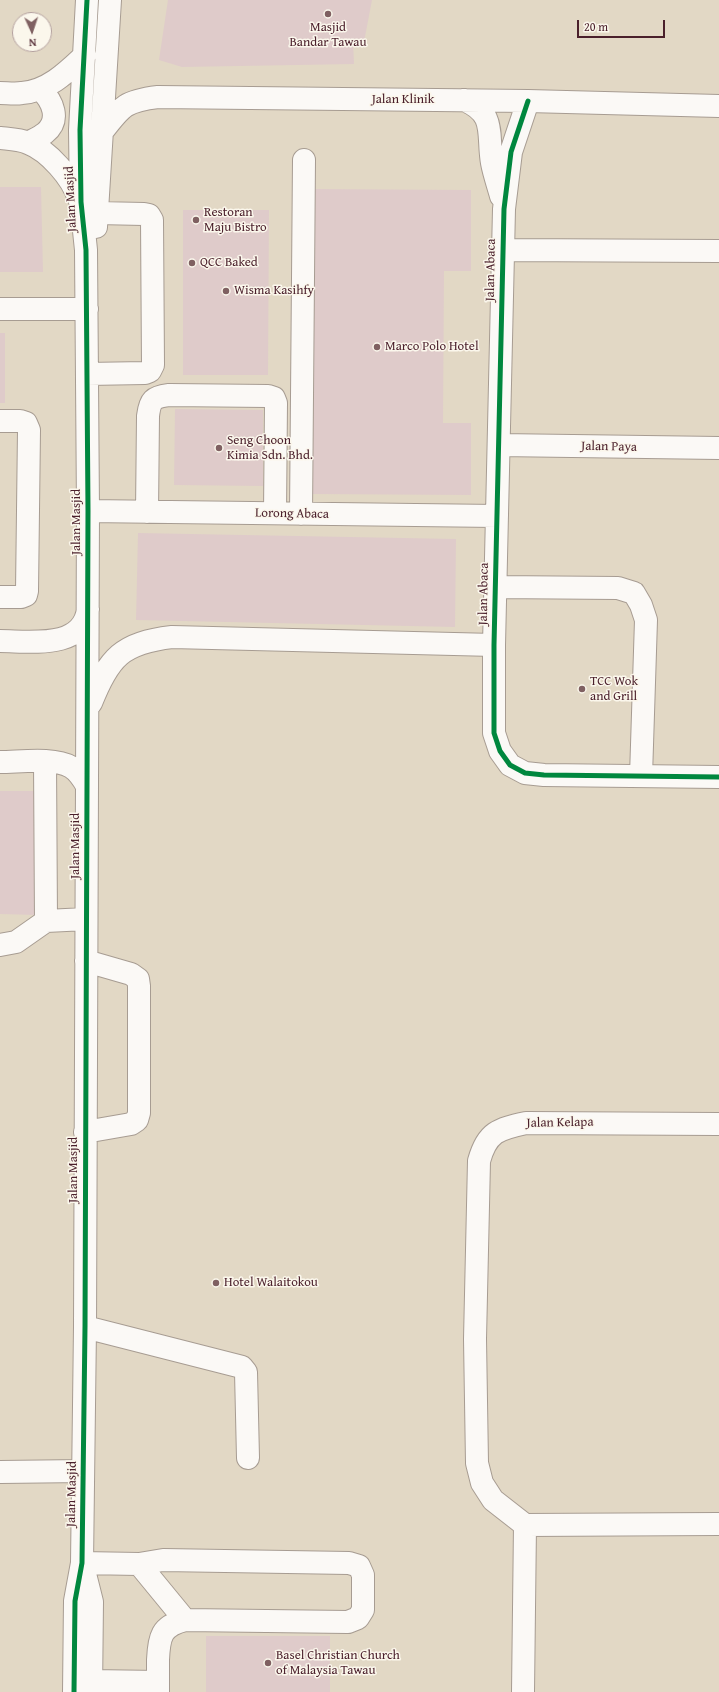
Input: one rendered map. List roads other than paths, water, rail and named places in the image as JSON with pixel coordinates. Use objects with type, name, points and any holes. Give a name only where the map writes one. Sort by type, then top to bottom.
[{"type":"street","name":"Jalan Masjid","points":[[85,1688],[92,1602],[82,1563],[85,1326],[88,711],[86,250],[89,207],[80,130],[87,0]]},
{"type":"street","points":[[89,207],[102,132],[110,0]]},
{"type":"street","points":[[0,93],[23,94],[40,89],[62,77],[85,55]]},
{"type":"street","points":[[28,143],[44,134],[52,126],[54,116],[52,105],[48,96],[40,89]]},
{"type":"street","name":"Jalan Klinik","points":[[102,132],[119,109],[138,99],[158,97],[306,100],[528,101],[719,106]]},
{"type":"street","points":[[464,100],[476,105],[486,118],[489,126],[493,164],[504,208]]},
{"type":"street","points":[[504,208],[511,152],[528,101]]},
{"type":"street","points":[[0,138],[12,138],[28,143],[43,152],[67,176],[89,207],[149,215],[152,220],[153,365],[150,371],[145,373],[87,374]]},
{"type":"street","points":[[301,514],[304,160]]},
{"type":"street","name":"Jalan Abaca","points":[[504,208],[494,645],[494,733],[500,751],[510,765],[526,773],[544,775],[719,777]]},
{"type":"street","points":[[502,250],[719,251]]},
{"type":"street","points":[[0,309],[87,309]]},
{"type":"street","points":[[147,512],[149,406],[153,400],[160,396],[169,395],[261,396],[274,398],[276,403],[275,513]]},
{"type":"street","points":[[0,421],[20,421],[26,423],[29,430],[27,591],[26,595],[21,597],[0,597]]},
{"type":"street","name":"Jalan Paya","points":[[498,445],[719,448]]},
{"type":"street","name":"Lorong Abaca","points":[[88,511],[497,516]]},
{"type":"street","points":[[495,587],[618,588],[634,593],[641,605],[646,620],[641,776]]},
{"type":"street","points":[[0,641],[54,641],[68,638],[77,632],[83,625],[87,617],[88,606]]},
{"type":"street","points":[[88,711],[99,683],[113,660],[137,644],[156,639],[172,637],[494,645]]},
{"type":"street","points":[[0,762],[59,763],[71,767],[79,774],[87,786]]},
{"type":"street","points":[[45,762],[46,920]]},
{"type":"street","points":[[0,945],[16,942],[46,920],[86,919]]},
{"type":"street","points":[[85,1132],[131,1124],[137,1120],[139,1113],[138,979],[131,974],[86,961]]},
{"type":"street","name":"Jalan Kelapa","points":[[525,1525],[493,1500],[482,1483],[477,1463],[475,1339],[479,1161],[482,1148],[493,1134],[504,1127],[526,1123],[719,1124]]},
{"type":"street","points":[[85,1326],[242,1367],[246,1372],[248,1458]]},
{"type":"street","points":[[0,1472],[83,1471]]},
{"type":"street","points":[[523,1692],[525,1525],[719,1524]]},
{"type":"street","points":[[82,1563],[139,1564],[162,1560],[349,1563],[359,1566],[363,1575],[363,1610],[358,1618],[348,1622],[185,1620],[175,1623],[167,1628],[158,1642],[158,1687],[85,1688]]},
{"type":"street","points":[[139,1564],[185,1620]]},
{"type":"place","name":"Masjid Bandar Tawau","points":[[328,14]]},
{"type":"place","name":"Restoran Maju Bistro","points":[[196,220]]},
{"type":"place","name":"QCC Baked","points":[[192,263]]},
{"type":"place","name":"Wisma Kasihfy","points":[[226,291]]},
{"type":"place","name":"Marco Polo Hotel","points":[[377,347]]},
{"type":"place","name":"Seng Choon Kimia Sdn. Bhd.","points":[[219,448]]},
{"type":"place","name":"TCC Wok and Grill","points":[[582,689]]},
{"type":"place","name":"Hotel Walaitokou","points":[[216,1283]]},
{"type":"place","name":"Basel Christian Church of Malaysia Tawau","points":[[268,1663]]}]
